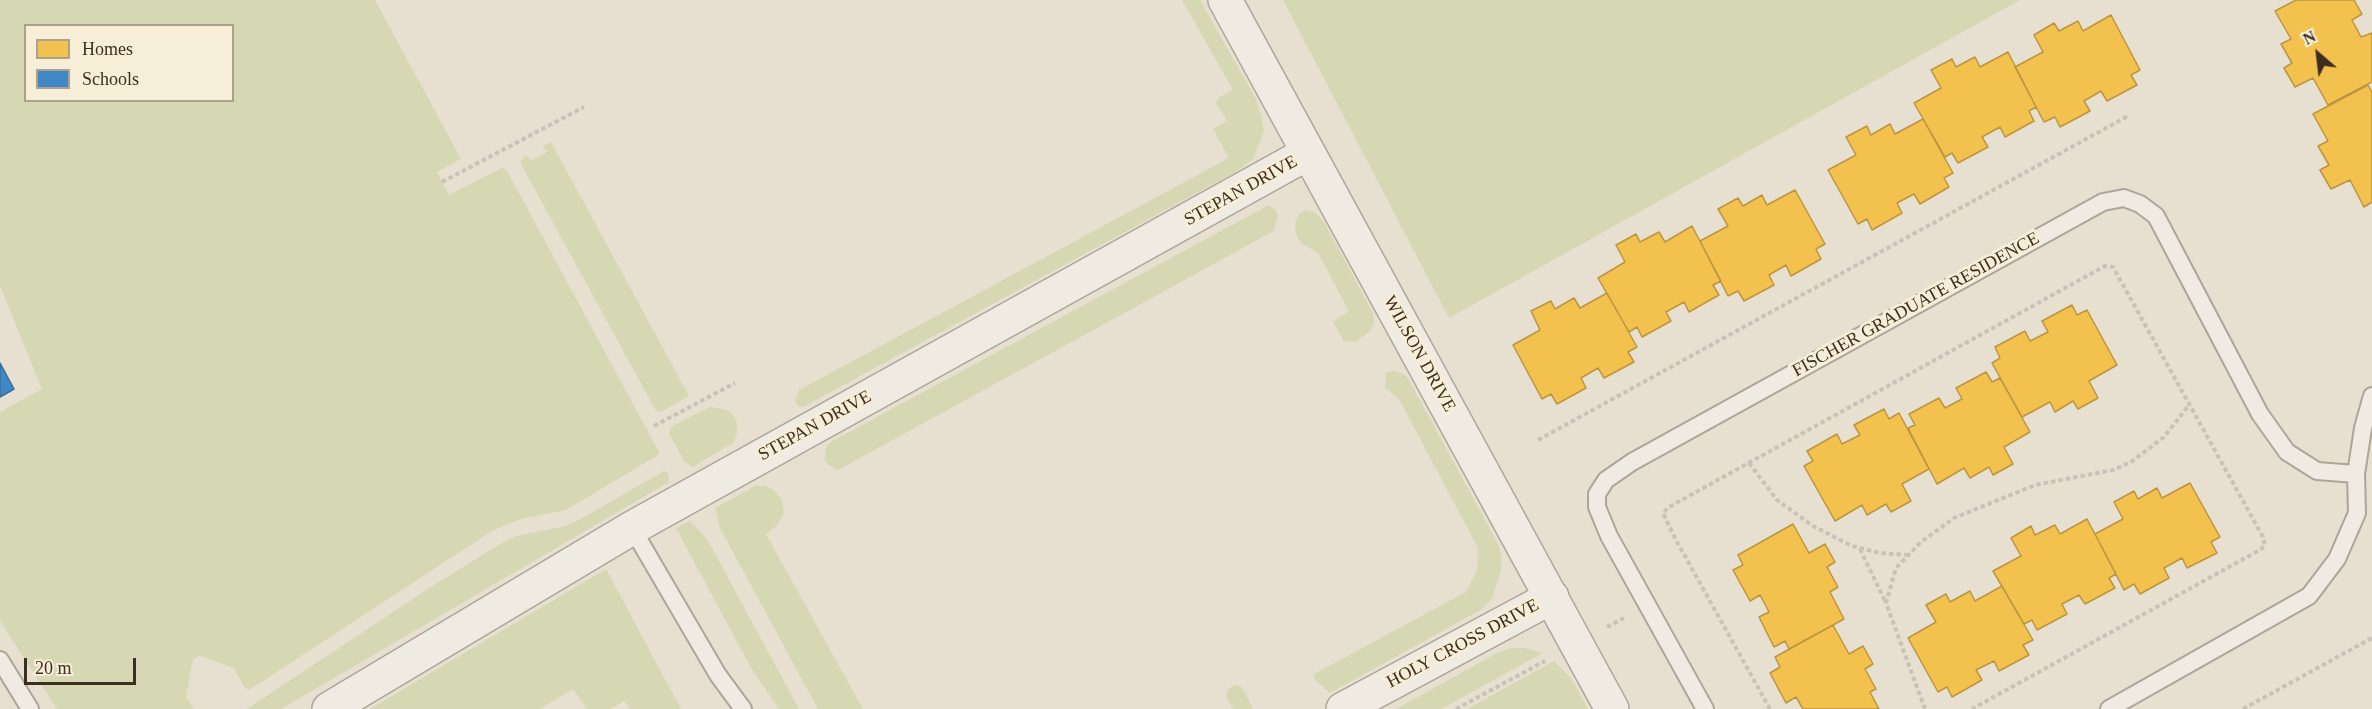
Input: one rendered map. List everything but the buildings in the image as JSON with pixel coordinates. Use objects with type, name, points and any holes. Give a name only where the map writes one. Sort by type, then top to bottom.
[{"type":"street","name":"WILSON DRIVE","points":[[1225,0],[1612,709]]},
{"type":"street","name":"STEPAN DRIVE","points":[[329,709],[632,528],[1308,153]]},
{"type":"street","name":"HOLY CROSS DRIVE","points":[[1343,709],[1552,597]]},
{"type":"lane","name":"FISCHER GRADUATE RESIDENCE","points":[[1705,709],[1609,536],[1597,507],[1597,494],[1606,480],[1632,462],[2103,202],[2124,198],[2140,204],[2156,216],[2260,414],[2288,452],[2317,471],[2356,474]]},
{"type":"lane","points":[[2109,709],[2309,596],[2337,559],[2357,513],[2356,474],[2363,428],[2372,396]]},
{"type":"lane","points":[[632,528],[718,675],[743,709]]},
{"type":"lane","points":[[0,660],[30,709]]},
{"type":"path","points":[[442,182],[584,107]]},
{"type":"path","points":[[1538,440],[2128,116]]},
{"type":"path","points":[[1770,709],[1670,530],[1663,513],[2105,266],[2112,267],[2117,272],[2263,537],[2265,546],[1972,709]]},
{"type":"path","points":[[654,426],[735,383]]},
{"type":"path","points":[[1886,603],[1896,568],[1921,542],[1954,518],[2035,485],[2113,470],[2132,462],[2164,437],[2189,405]]},
{"type":"path","points":[[1749,463],[1777,500],[1813,526],[1859,548],[1909,555]]},
{"type":"path","points":[[1859,548],[1886,603],[1925,709]]},
{"type":"path","points":[[2243,709],[2372,638]]},
{"type":"green space","points":[[0,0],[375,0],[461,159],[437,172],[449,195],[502,168],[506,169],[659,452],[658,455],[566,510],[521,519],[492,531],[249,690],[245,688],[234,668],[200,656],[193,659],[186,697],[194,709],[57,709],[0,621],[0,412],[42,389],[0,286]]},
{"type":"green space","points":[[1182,0],[1200,0],[1256,99],[1264,131],[1253,159],[1239,170],[800,407],[795,402],[799,390],[1229,158],[1213,129],[1227,121],[1216,103],[1218,98],[1233,90]]},
{"type":"green space","points":[[1283,0],[2020,0],[1449,318]]},
{"type":"green space","points":[[551,142],[689,396],[661,412],[656,411],[521,164],[521,160],[527,155],[530,161],[547,152],[543,146]]},
{"type":"green space","points":[[1269,205],[1275,209],[1278,216],[1274,231],[838,470],[825,460],[825,451],[829,443]]},
{"type":"green space","points":[[1305,210],[1313,212],[1323,220],[1373,313],[1374,322],[1371,330],[1356,342],[1344,341],[1333,322],[1349,311],[1318,253],[1302,244],[1296,235],[1295,224],[1298,215]]},
{"type":"green space","points":[[1386,372],[1402,373],[1408,378],[1498,544],[1501,570],[1492,599],[1482,609],[1330,693],[1315,680],[1314,674],[1466,592],[1477,570],[1478,548],[1399,399],[1385,388]]},
{"type":"green space","points":[[710,407],[727,410],[733,415],[737,423],[737,434],[733,443],[693,467],[685,462],[669,434],[672,426]]},
{"type":"green space","points":[[664,471],[668,472],[669,482],[281,709],[247,709],[437,583],[502,543],[516,536],[566,526]]},
{"type":"green space","points":[[755,486],[766,486],[775,491],[782,500],[784,512],[777,526],[766,534],[863,709],[818,709],[720,528],[715,508]]},
{"type":"green space","points":[[690,521],[707,539],[799,709],[779,709],[751,668],[676,528]]},
{"type":"green space","points":[[606,569],[681,709],[630,709],[624,701],[610,709],[587,709],[573,689],[540,709],[370,709]]},
{"type":"green space","points":[[1512,648],[1524,648],[1543,653],[1441,709],[1396,709],[1499,652]]},
{"type":"green space","points":[[1554,661],[1571,678],[1588,709],[1467,709]]},
{"type":"green space","points":[[1236,685],[1242,687],[1253,709],[1233,709],[1226,696],[1229,688]]}]
